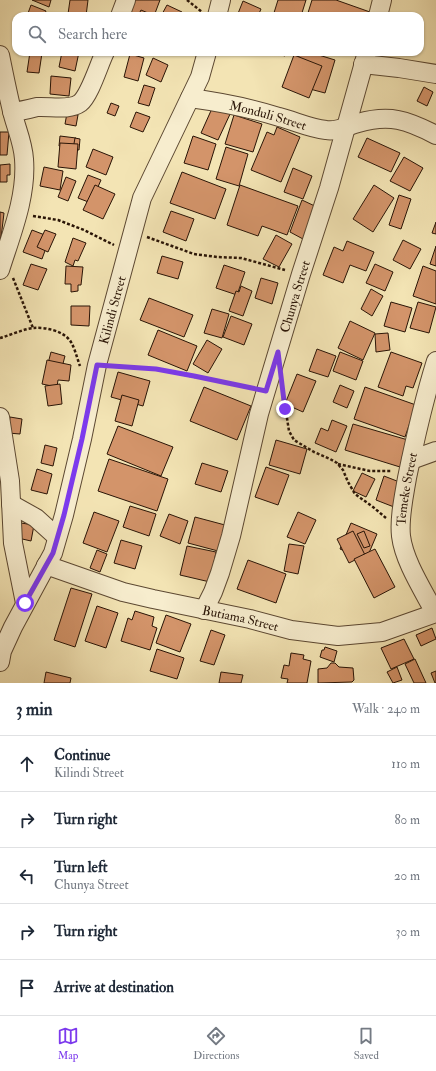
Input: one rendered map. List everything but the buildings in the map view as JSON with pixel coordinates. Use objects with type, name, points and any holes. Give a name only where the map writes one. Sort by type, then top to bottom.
[{"type":"street","points":[[122,12],[126,0]]},
{"type":"street","points":[[218,12],[221,0]]},
{"type":"street","points":[[379,12],[382,0]]},
{"type":"street","points":[[0,55],[12,112],[22,140],[24,160],[24,179],[17,214],[2,263]]},
{"type":"street","points":[[12,112],[38,107],[70,107],[80,103],[86,97],[90,89],[102,56]]},
{"type":"street","name":"Kilindi Street","points":[[0,662],[2,651],[13,627],[53,553],[82,439],[95,373],[142,198],[200,78],[207,56]]},
{"type":"street","points":[[365,58],[436,74]]},
{"type":"street","name":"Chunya Street","points":[[204,610],[220,573],[231,536],[251,448],[274,389],[301,274],[337,161],[365,58]]},
{"type":"street","name":"Monduli Street","points":[[190,98],[225,103],[260,111],[314,128],[334,130],[382,118],[396,119],[419,126],[436,135]]},
{"type":"street","points":[[314,128],[331,149],[337,161]]},
{"type":"street","name":"Temeke Street","points":[[436,361],[428,388],[402,504],[401,535],[408,558],[436,613]]},
{"type":"street","points":[[0,417],[10,481],[13,543],[25,603]]},
{"type":"street","points":[[410,465],[436,452]]},
{"type":"street","points":[[11,504],[36,518],[57,537]]},
{"type":"street","name":"Butiama Street","points":[[46,565],[123,592],[250,619],[291,630],[338,636],[382,632],[436,613]]},
{"type":"path","points":[[187,0],[202,12]]},
{"type":"path","points":[[17,214],[58,220],[84,230],[127,252]]},
{"type":"path","points":[[132,232],[194,254],[241,258],[301,274]]},
{"type":"path","points":[[2,263],[33,328]]},
{"type":"path","points":[[0,338],[33,328],[43,328],[57,331],[67,337],[81,368],[95,373],[156,369],[274,389],[289,431],[294,440],[314,452],[337,463],[370,471],[410,465]]},
{"type":"path","points":[[337,463],[343,470],[348,482],[356,494],[377,510],[401,535]]},
{"type":"route","points":[[25,603],[53,553],[64,515],[82,439],[97,365],[156,369],[266,391],[278,352],[285,409]]}]
